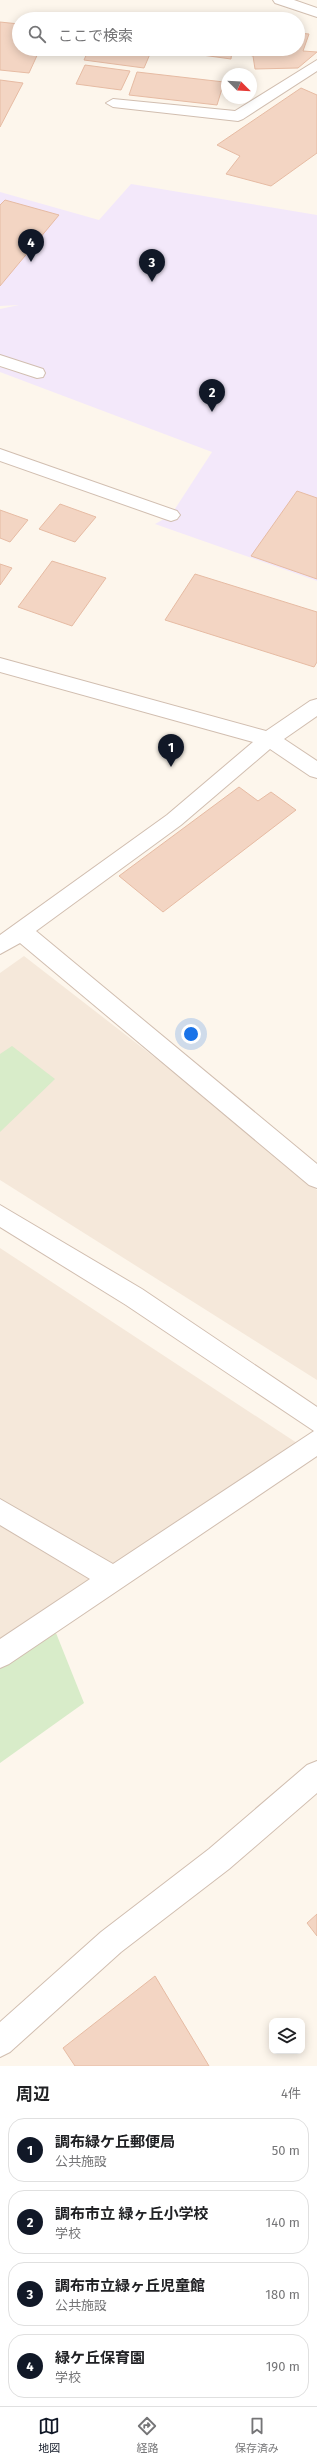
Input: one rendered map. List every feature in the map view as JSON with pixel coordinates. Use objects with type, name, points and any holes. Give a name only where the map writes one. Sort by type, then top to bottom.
[{"type":"street","points":[[280,0],[317,13]]},
{"type":"street","points":[[113,103],[238,116],[317,64]]},
{"type":"street","points":[[0,360],[37,373]]},
{"type":"street","points":[[0,455],[171,515]]},
{"type":"street","points":[[0,665],[268,739],[317,771]]},
{"type":"street","points":[[0,946],[174,820],[268,739],[317,706]]},
{"type":"street","points":[[21,931],[317,1178]]},
{"type":"street","points":[[0,1215],[134,1297],[317,1421]]},
{"type":"street","points":[[0,1655],[317,1442]]},
{"type":"street","points":[[0,1511],[114,1579]]},
{"type":"street","points":[[0,2042],[111,1942],[219,1859],[317,1775]]},
{"type":"shaded area","points":[[131,184],[317,215],[317,581],[155,524],[171,515],[212,452],[0,372],[0,309],[19,305],[0,306],[0,192],[99,220]]},
{"type":"shaded area","points":[[24,956],[211,1101],[317,1190],[317,1380],[0,1180],[0,973]]},
{"type":"shaded area","points":[[0,1248],[303,1447],[0,1668]]},
{"type":"green space","points":[[12,1046],[55,1079],[0,1132],[0,1054]]},
{"type":"green space","points":[[56,1633],[84,1703],[0,1763],[0,1669]]},
{"type":"building","points":[[0,22],[12,23],[12,56],[37,56],[29,73],[0,70]]},
{"type":"building","points":[[305,34],[309,34],[305,45]]},
{"type":"building","points":[[305,51],[317,52],[298,68],[257,69],[255,68],[253,56],[305,56]]},
{"type":"building","points":[[86,56],[149,56],[144,68],[84,60]]},
{"type":"building","points":[[209,56],[231,56],[231,59]]},
{"type":"building","points":[[85,65],[130,71],[121,90],[76,84]]},
{"type":"building","points":[[137,72],[221,82],[221,92],[217,105],[129,95]]},
{"type":"building","points":[[0,80],[23,83],[0,127]]},
{"type":"building","points":[[301,88],[317,95],[317,153],[271,186],[226,174],[240,156],[217,145]]},
{"type":"building","points":[[5,200],[59,215],[0,286],[0,205]]},
{"type":"building","points":[[297,491],[317,498],[317,579],[251,556]]},
{"type":"building","points":[[60,504],[96,517],[75,542],[39,529]]},
{"type":"building","points":[[0,510],[28,520],[10,542],[0,538]]},
{"type":"building","points":[[52,561],[106,578],[72,626],[18,607]]},
{"type":"building","points":[[0,564],[12,568],[0,585]]},
{"type":"building","points":[[195,574],[317,612],[317,662],[314,667],[165,620]]},
{"type":"building","points":[[239,787],[258,801],[271,792],[296,810],[163,912],[119,876]]},
{"type":"building","points":[[317,1914],[317,1936],[307,1923]]},
{"type":"building","points":[[155,1976],[209,2066],[75,2066],[63,2048]]},
{"type":"place","name":"緑ケ丘保育園","points":[[31,262]]},
{"type":"place","name":"調布市立緑ヶ丘児童館","points":[[152,282]]},
{"type":"place","name":"調布市立 緑ヶ丘小学校","points":[[212,412]]},
{"type":"place","name":"調布緑ケ丘郵便局","points":[[171,767]]}]
